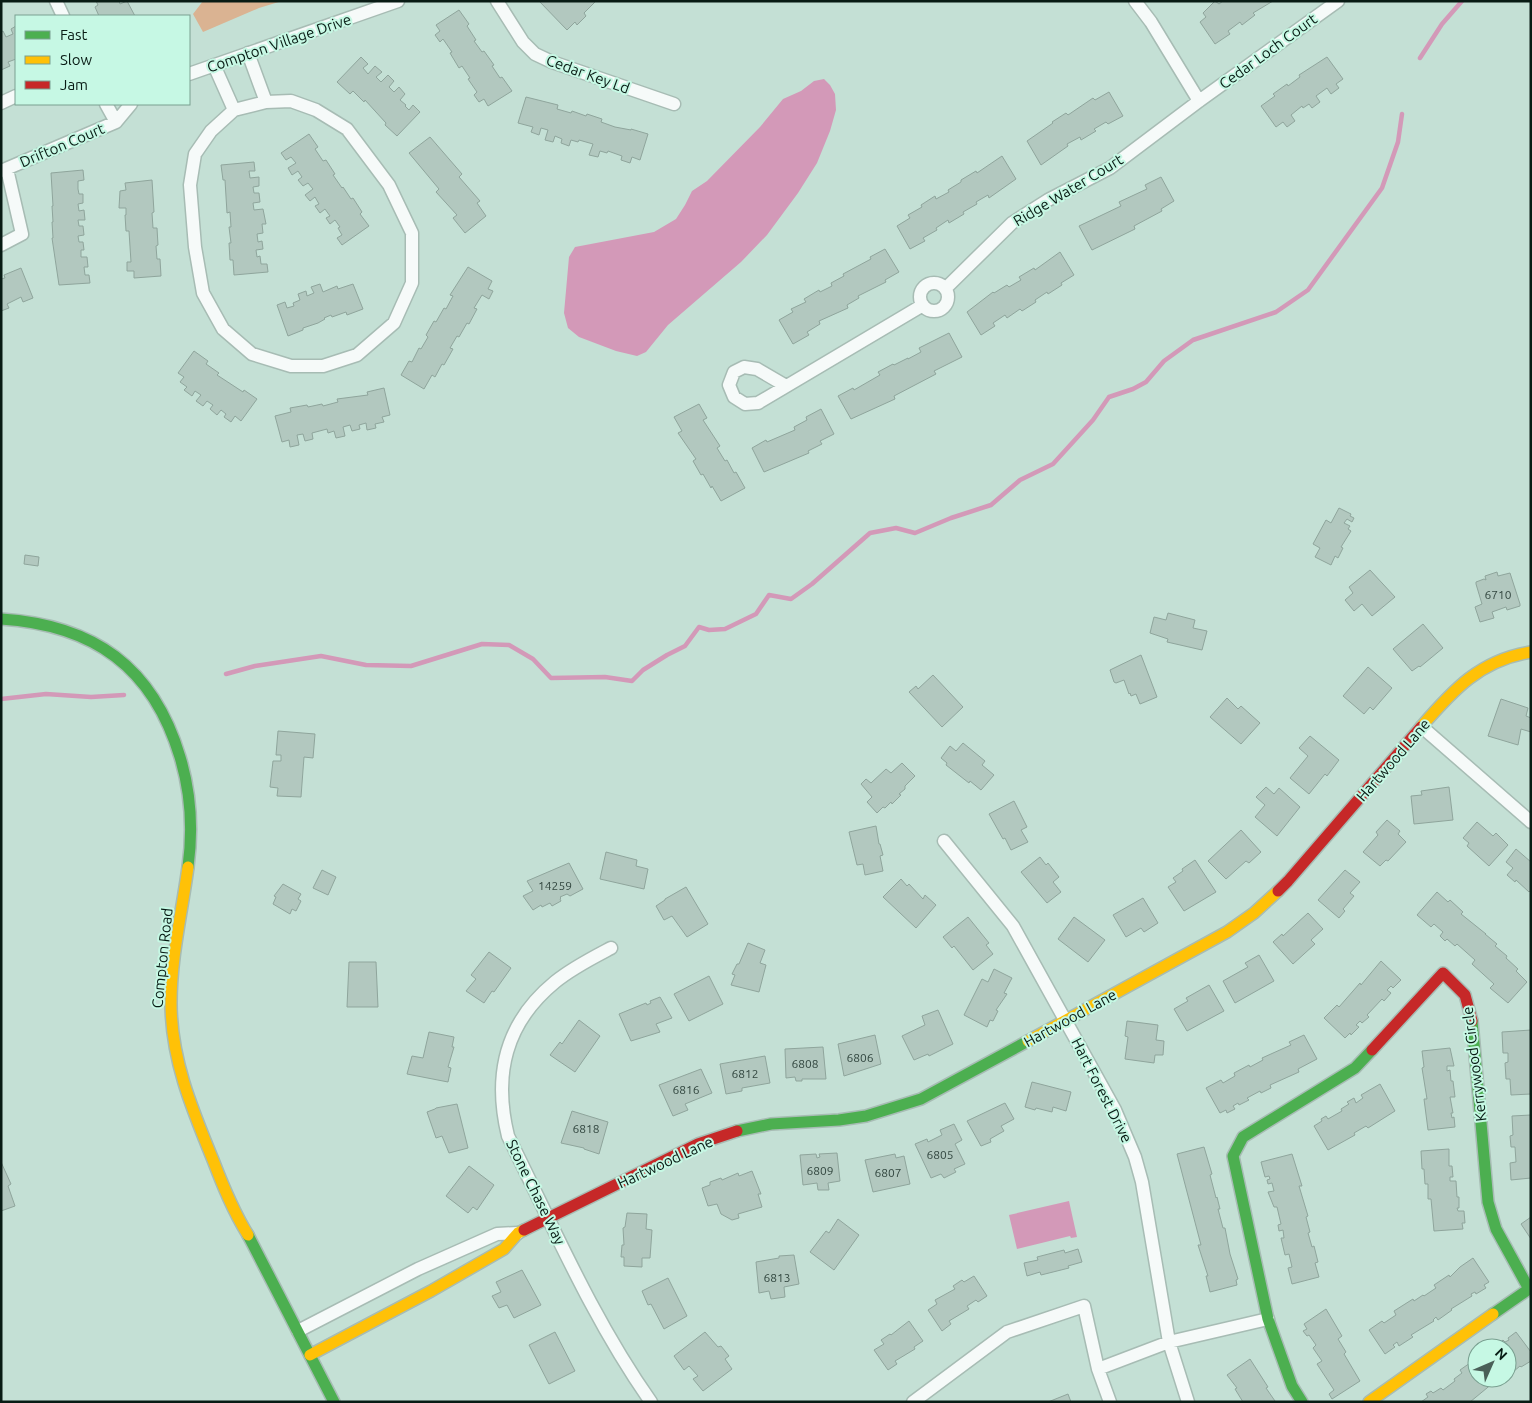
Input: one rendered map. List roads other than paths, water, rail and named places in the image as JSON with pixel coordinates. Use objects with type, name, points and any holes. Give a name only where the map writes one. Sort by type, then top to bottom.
[{"type":"street","points":[[56,1],[63,15]]},
{"type":"street","name":"Compton Village Drive","points":[[190,74],[398,1]]},
{"type":"street","name":"Cedar Key Ld","points":[[497,1],[523,42],[536,54],[552,62],[674,104]]},
{"type":"street","points":[[1135,1],[1151,22],[1198,101]]},
{"type":"street","name":"Cedar Loch Court","points":[[1198,101],[1338,1]]},
{"type":"street","points":[[248,53],[266,102]]},
{"type":"street","points":[[214,65],[234,110]]},
{"type":"street","points":[[1,103],[15,96]]},
{"type":"street","points":[[291,101],[316,110],[347,129],[389,185],[412,233],[412,283],[394,323],[357,354],[322,366],[291,366],[252,354],[222,329],[203,293],[195,247],[190,185],[195,154],[211,131],[234,110],[266,102],[291,101]]},
{"type":"street","name":"Ridge Water Court","points":[[946,288],[1012,223],[1048,200],[1110,168],[1198,101]]},
{"type":"street","points":[[107,105],[116,122],[130,105]]},
{"type":"street","name":"Drifton Court","points":[[1,245],[22,234],[4,170],[116,122]]},
{"type":"street","points":[[933,282],[940,283],[946,288],[949,295],[948,302],[943,308],[936,311],[929,310],[923,306],[920,298],[921,291],[926,285],[933,282]]},
{"type":"street","points":[[786,386],[923,306]]},
{"type":"street","name":"Compton Road","points":[[1,619],[33,622],[63,629],[107,650],[133,669],[144,682],[161,709],[173,734],[187,786],[191,832],[190,860],[176,940],[170,990],[170,1015],[176,1051],[198,1125],[232,1207],[334,1402]]},
{"type":"street","name":"Hartwood Lane","points":[[310,1355],[496,1254],[504,1249],[518,1233],[698,1144],[751,1127],[866,1116],[922,1099],[1227,932],[1254,913],[1288,881],[1451,693],[1480,670],[1508,657],[1531,652]]},
{"type":"street","points":[[1422,727],[1531,822]]},
{"type":"street","name":"Hart Forest Drive","points":[[944,842],[1013,926],[1115,1110],[1135,1157],[1142,1182],[1151,1224],[1170,1342],[1188,1402]]},
{"type":"street","name":"Stone Chase Way","points":[[611,948],[556,980],[527,1010],[517,1027],[505,1061],[501,1095],[508,1136],[606,1330],[627,1368],[651,1402]]},
{"type":"street","name":"Kerrywood Circle","points":[[1302,1402],[1292,1386],[1268,1319],[1234,1156],[1243,1137],[1355,1068],[1443,973],[1465,995],[1472,1018],[1488,1202],[1496,1229],[1529,1289],[1369,1402]]},
{"type":"street","name":"Hartwood Lane","points":[[298,1331],[418,1269],[497,1234],[518,1233]]},
{"type":"street","points":[[913,1402],[1007,1332],[1084,1306],[1098,1369],[1110,1402]]},
{"type":"street","points":[[1098,1369],[1170,1342],[1268,1319]]},
{"type":"waterway","points":[[1420,58],[1442,24],[1462,1]]},
{"type":"waterway","points":[[226,674],[255,666],[321,656],[366,665],[411,666],[482,644],[509,645],[533,659],[551,678],[605,677],[632,681],[643,670],[685,646],[699,627],[709,630],[725,629],[756,614],[769,595],[791,599],[812,584],[870,533],[896,528],[915,533],[951,518],[991,505],[1020,480],[1053,464],[1093,420],[1109,397],[1133,389],[1146,382],[1164,361],[1193,340],[1276,312],[1308,290],[1382,188],[1398,142],[1402,114]]},
{"type":"waterway","points":[[1,699],[46,694],[91,697],[124,695]]}]
